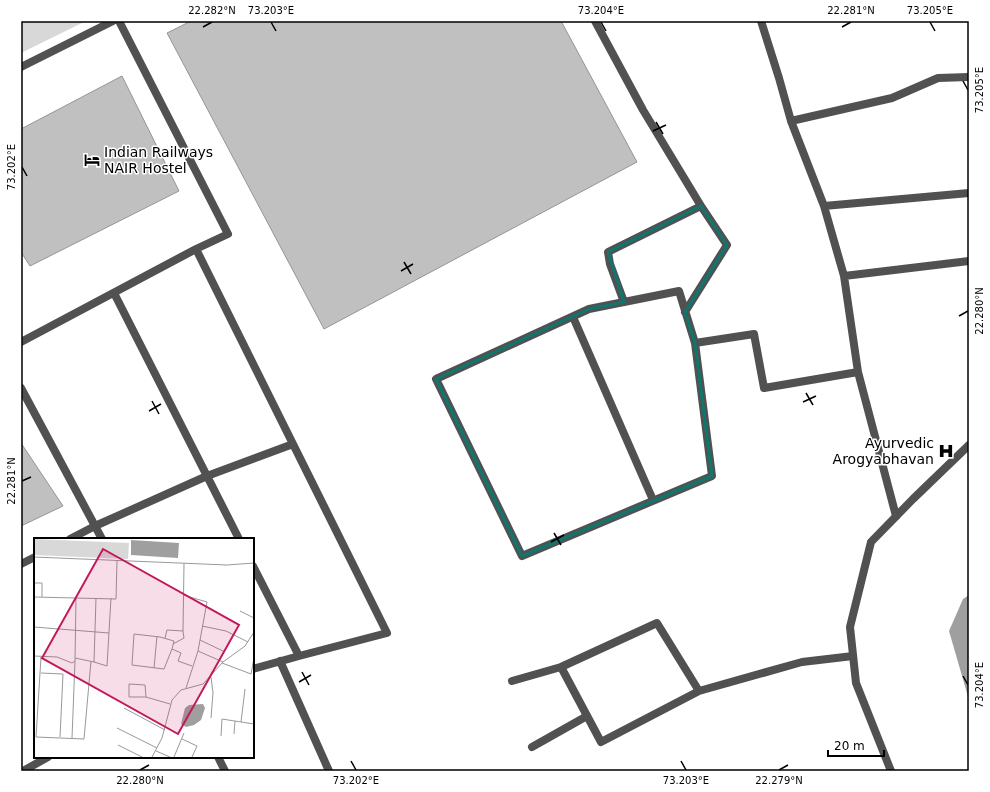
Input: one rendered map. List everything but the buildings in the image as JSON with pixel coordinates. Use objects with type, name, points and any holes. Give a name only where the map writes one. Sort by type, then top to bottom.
[{"type":"street","points":[[21,67],[113,21]]},
{"type":"street","points":[[21,342],[196,249],[228,234],[119,21]]},
{"type":"street","points":[[595,21],[643,110],[701,206],[727,245],[685,312]]},
{"type":"street","points":[[761,21],[791,121],[824,206],[844,276],[858,372],[896,516]]},
{"type":"street","points":[[791,121],[892,98],[938,78],[969,77]]},
{"type":"street","points":[[824,206],[969,193]]},
{"type":"street","points":[[624,302],[610,264],[608,252],[701,206]]},
{"type":"street","points":[[196,249],[387,633],[254,669]]},
{"type":"street","points":[[844,276],[969,261]]},
{"type":"street","points":[[679,291],[685,312],[695,343],[712,476],[522,556],[436,379],[590,309],[679,291]]},
{"type":"street","points":[[114,293],[238,538]]},
{"type":"street","points":[[573,317],[653,500]]},
{"type":"street","points":[[695,343],[754,334],[764,388],[858,372]]},
{"type":"street","points":[[21,388],[101,538]]},
{"type":"street","points":[[72,538],[95,526],[207,476],[293,444]]},
{"type":"street","points":[[891,771],[856,683],[850,627],[871,542],[969,445]]},
{"type":"street","points":[[21,564],[34,558]]},
{"type":"street","points":[[254,568],[299,656]]},
{"type":"street","points":[[512,682],[560,667],[657,623],[699,691]]},
{"type":"street","points":[[560,667],[602,742],[699,691],[802,662],[853,656]]},
{"type":"street","points":[[280,662],[329,771]]},
{"type":"street","points":[[532,747],[587,716]]},
{"type":"street","points":[[23,771],[46,758]]},
{"type":"street","points":[[218,758],[225,771]]},
{"type":"highlighted area","points":[[701,206],[727,245],[685,312],[695,343],[712,476],[522,556],[436,379],[589,309],[624,302],[608,252]]},
{"type":"shaded area","points":[[21,21],[86,21],[21,53]]},
{"type":"shaded area","points":[[969,595],[969,700],[949,631],[963,599]]},
{"type":"place","name":"Indian Railways NAIR Hostel","points":[[92,160]]},
{"type":"place","name":"Ayurvedic Arogyabhavan","points":[[946,451]]}]
